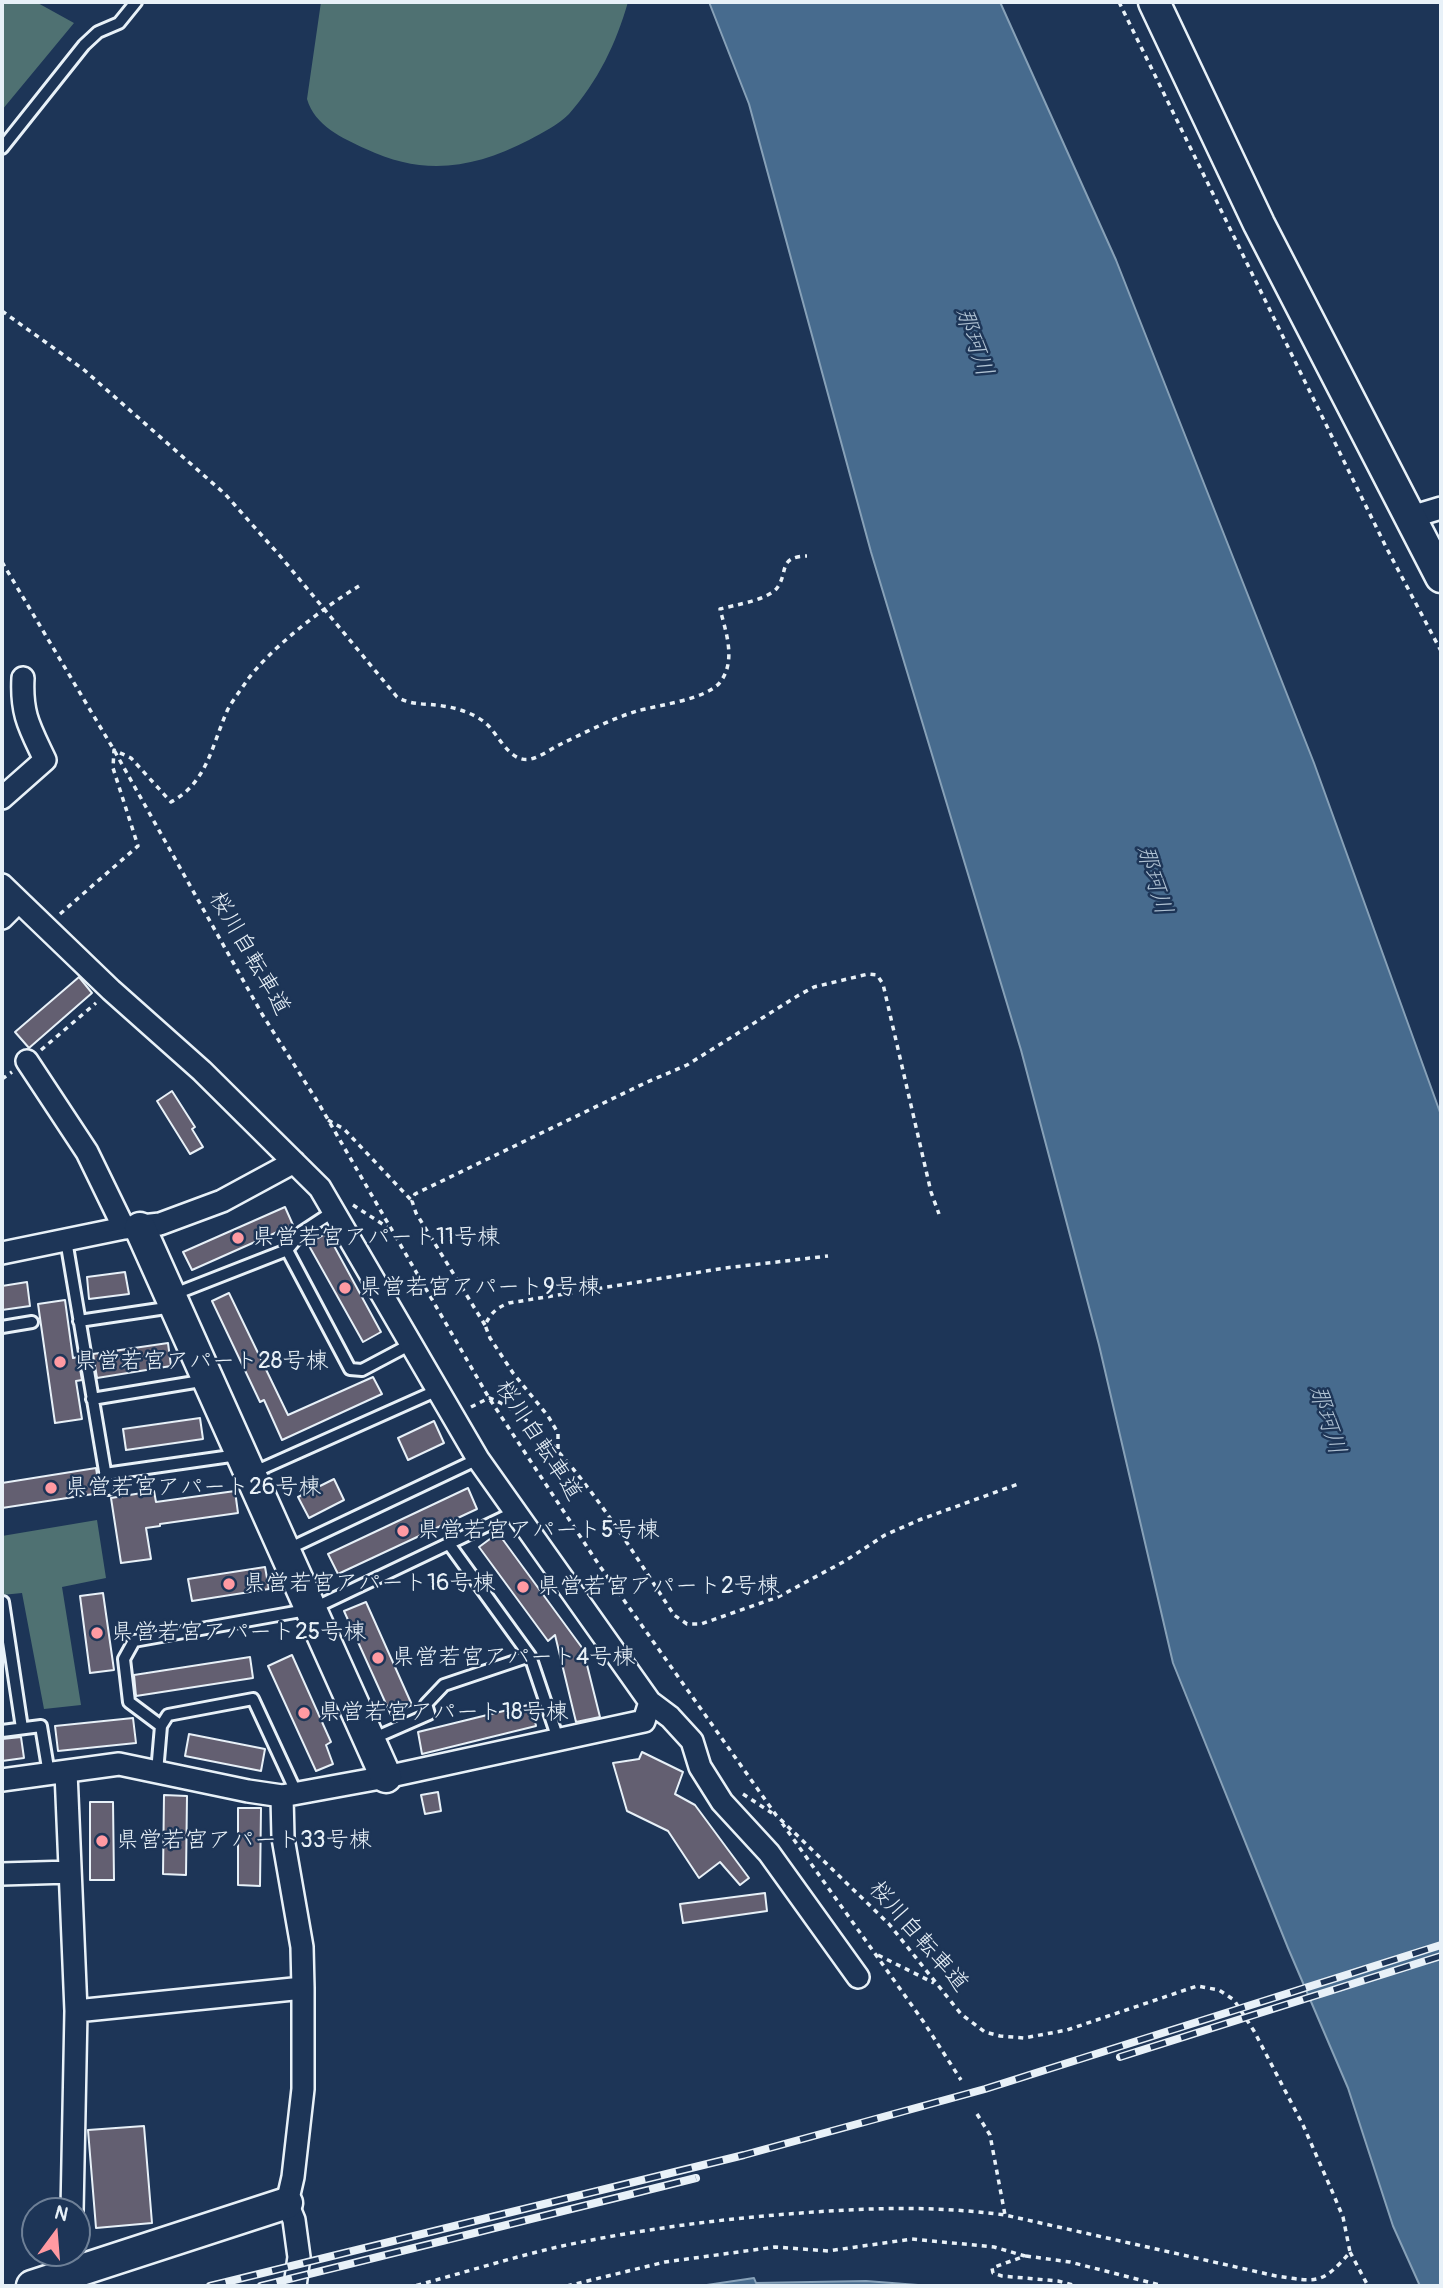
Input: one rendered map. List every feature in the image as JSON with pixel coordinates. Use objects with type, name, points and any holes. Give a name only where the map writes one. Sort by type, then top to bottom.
[{"type":"street","points":[[1154,2],[1258,224],[1441,577]]},
{"type":"street","points":[[1411,517],[1441,508]]},
{"type":"street","points":[[2,797],[45,761],[24,712],[23,678]]},
{"type":"street","points":[[2,885],[111,990],[202,1071],[307,1172],[320,1188],[478,1458],[515,1513],[650,1702],[670,1717],[692,1741],[700,1767],[722,1802],[769,1853],[858,1977]]},
{"type":"street","points":[[2,918],[18,902]]},
{"type":"street","points":[[27,1061],[87,1152],[174,1301],[386,1777]]},
{"type":"street","points":[[2,1253],[160,1224],[222,1201],[294,1162]]},
{"type":"street","points":[[2,1780],[119,1764],[248,1791],[289,1795],[386,1777],[643,1721],[650,1702]]},
{"type":"street","points":[[57,1773],[71,1872],[76,2011],[72,2197]]},
{"type":"street","points":[[289,1795],[283,1838],[302,1947],[303,1987],[303,2089],[293,2177],[287,2203],[294,2220],[299,2258],[295,2286]]},
{"type":"street","points":[[2,1874],[71,1872]]},
{"type":"street","points":[[76,2011],[303,1987]]},
{"type":"street","points":[[91,2257],[287,2203]]},
{"type":"street","points":[[32,2286],[64,2267]]},
{"type":"lane","points":[[2,148],[84,45],[97,33],[118,23],[136,2]]},
{"type":"lane","points":[[79,1321],[174,1301],[287,1250],[302,1232],[334,1211]]},
{"type":"lane","points":[[66,1240],[108,1489]]},
{"type":"lane","points":[[287,1250],[350,1369],[362,1370],[411,1344]]},
{"type":"lane","points":[[2,1327],[32,1322]]},
{"type":"lane","points":[[92,1399],[210,1380]]},
{"type":"lane","points":[[105,1474],[248,1464],[438,1390]]},
{"type":"lane","points":[[286,1550],[478,1458]]},
{"type":"lane","points":[[162,1726],[129,1702],[124,1659],[134,1641],[313,1609],[515,1513]]},
{"type":"lane","points":[[449,1544],[530,1656],[558,1739]]},
{"type":"lane","points":[[3,1602],[22,1728]]},
{"type":"lane","points":[[370,1739],[429,1714],[426,1704],[444,1685],[530,1656]]},
{"type":"lane","points":[[157,1772],[162,1726],[168,1715],[253,1699],[289,1795]]},
{"type":"lane","points":[[2,1731],[41,1726],[57,1773]]},
{"type":"path","points":[[1119,2],[1385,547],[1441,651]]},
{"type":"path","points":[[2,311],[83,369],[225,494],[397,697],[409,704],[441,705],[459,709],[485,722],[517,758],[530,759],[634,712],[712,690],[722,680],[730,657],[728,637],[720,609],[765,596],[777,588],[785,563],[796,556],[807,556]]},
{"type":"path","name":"桜川自転車道","points":[[2,562],[114,750],[262,1014],[327,1119],[489,1398],[599,1565],[776,1815],[890,1924],[961,2014],[985,2032],[1024,2038],[1068,2030],[1197,1986],[1219,1990],[1234,2000],[1254,2031],[1303,2125],[1343,2217],[1350,2252],[1368,2286]]},
{"type":"path","points":[[46,927],[138,846],[113,768],[114,750],[131,758],[171,802],[183,795],[198,780],[211,756],[229,707],[256,668],[323,609],[359,586]]},
{"type":"path","points":[[412,1201],[422,1188],[687,1065],[799,995],[814,988],[868,974],[877,975],[883,984],[930,1192],[939,1213]]},
{"type":"path","points":[[2,1079],[111,990]]},
{"type":"path","points":[[327,1119],[344,1129],[412,1201],[416,1213],[485,1325],[490,1338],[513,1373],[548,1416],[558,1433],[558,1449]]},
{"type":"path","points":[[485,1325],[490,1314],[509,1303],[725,1268],[828,1256]]},
{"type":"path","points":[[489,1398],[507,1404],[558,1449],[674,1615],[687,1624],[701,1624],[778,1597],[845,1561],[885,1535],[1018,1484]]},
{"type":"path","points":[[776,1815],[876,1954],[961,2080]]},
{"type":"path","points":[[876,1954],[938,1984]]},
{"type":"path","points":[[977,2114],[990,2135],[1005,2215]]},
{"type":"path","points":[[414,2286],[559,2247],[635,2231],[723,2219],[895,2207],[1005,2215],[1276,2276],[1310,2281],[1332,2272],[1350,2252]]},
{"type":"path","points":[[567,2286],[665,2262],[775,2247],[828,2251],[912,2239],[994,2247],[1025,2256],[1070,2262],[1164,2286]]},
{"type":"path","points":[[1025,2256],[998,2264],[992,2268],[993,2273],[1077,2286]]},
{"type":"path","points":[[1307,2286],[1310,2281]]},
{"type":"green space","points":[[2,2],[36,2],[74,23],[2,110]]},
{"type":"green space","points":[[321,2],[628,2],[605,61],[589,88],[565,118],[508,150],[468,163],[428,166],[387,158],[366,149],[330,130],[316,117],[307,99]]},
{"type":"green space","points":[[97,1520],[106,1578],[62,1587],[81,1705],[44,1709],[22,1593],[2,1595],[2,1536]]},
{"type":"water","name":"那珂川","points":[[709,2],[1000,2],[1116,260],[1314,763],[1441,1115],[1441,2286],[1420,2286],[1393,2226],[1348,2088],[1288,1948],[1173,1663],[1099,1345],[1021,1050],[871,552],[749,104]]},
{"type":"water","points":[[754,2278],[756,2283],[866,2281],[931,2286],[700,2286]]},
{"type":"building","points":[[79,977],[92,993],[29,1048],[15,1032]]},
{"type":"building","points":[[172,1091],[195,1127],[192,1129],[203,1147],[190,1154],[157,1101]]},
{"type":"building","name":"県営若宮アパート11号棟","points":[[285,1207],[293,1225],[192,1270],[183,1252]]},
{"type":"building","name":"県営若宮アパート9号棟","points":[[327,1233],[381,1332],[363,1342],[308,1244]]},
{"type":"building","points":[[125,1272],[129,1294],[89,1299],[87,1277]]},
{"type":"building","points":[[27,1282],[30,1306],[2,1310],[2,1286]]},
{"type":"building","points":[[229,1293],[288,1415],[373,1377],[382,1394],[282,1440],[264,1400],[260,1402],[212,1301]]},
{"type":"building","name":"県営若宮アパート28号棟","points":[[65,1300],[73,1358],[78,1357],[82,1380],[76,1381],[82,1419],[55,1423],[38,1304]]},
{"type":"building","points":[[168,1343],[171,1366],[97,1378],[93,1354]]},
{"type":"building","points":[[200,1418],[203,1439],[126,1450],[123,1429]]},
{"type":"building","points":[[434,1421],[444,1443],[408,1460],[398,1438]]},
{"type":"building","name":"県営若宮アパート26号棟","points":[[96,1468],[100,1493],[2,1508],[2,1483]]},
{"type":"building","points":[[334,1479],[344,1500],[309,1518],[298,1497]]},
{"type":"building","name":"県営若宮アパート5号棟","points":[[468,1488],[477,1509],[338,1574],[328,1554]]},
{"type":"building","points":[[154,1491],[156,1502],[235,1491],[238,1513],[146,1528],[151,1559],[121,1563],[111,1498]]},
{"type":"building","points":[[498,1533],[583,1649],[600,1717],[576,1722],[555,1635],[548,1641],[479,1547]]},
{"type":"building","name":"県営若宮アパート16号棟","points":[[265,1567],[269,1589],[192,1601],[188,1579]]},
{"type":"building","name":"県営若宮アパート25号棟","points":[[103,1593],[114,1670],[90,1673],[80,1596]]},
{"type":"building","name":"県営若宮アパート4号棟","points":[[366,1602],[412,1705],[391,1715],[344,1611]]},
{"type":"building","name":"県営若宮アパート18号棟","points":[[292,1655],[331,1742],[326,1745],[333,1764],[316,1771],[268,1666]]},
{"type":"building","points":[[250,1657],[253,1678],[136,1696],[134,1675]]},
{"type":"building","points":[[532,1704],[536,1726],[422,1754],[418,1732]]},
{"type":"building","points":[[133,1718],[136,1743],[58,1751],[55,1726]]},
{"type":"building","points":[[189,1734],[265,1749],[261,1771],[185,1756]]},
{"type":"building","points":[[21,1737],[24,1758],[2,1761],[2,1739]]},
{"type":"building","points":[[642,1752],[683,1772],[675,1794],[695,1805],[749,1878],[740,1885],[720,1862],[699,1878],[668,1831],[627,1811],[613,1763],[639,1759]]},
{"type":"building","points":[[438,1792],[441,1811],[425,1814],[421,1795]]},
{"type":"building","points":[[164,1795],[187,1796],[186,1875],[163,1874]]},
{"type":"building","name":"県営若宮アパート33号棟","points":[[90,1802],[113,1802],[114,1880],[90,1880]]},
{"type":"building","points":[[238,1808],[261,1808],[260,1886],[238,1885]]},
{"type":"building","points":[[765,1893],[767,1911],[683,1923],[680,1904]]},
{"type":"building","points":[[144,2126],[152,2223],[96,2228],[88,2130]]},
{"type":"railway","points":[[210,2286],[744,2155],[985,2089],[1441,1945]]},
{"type":"railway","points":[[1120,2057],[1441,1956]]},
{"type":"railway","points":[[261,2286],[696,2178]]},
{"type":"place","name":"県営若宮アパート11号棟","points":[[238,1238]]},
{"type":"place","name":"県営若宮アパート9号棟","points":[[345,1288]]},
{"type":"place","name":"県営若宮アパート28号棟","points":[[60,1362]]},
{"type":"place","name":"県営若宮アパート26号棟","points":[[51,1488]]},
{"type":"place","name":"県営若宮アパート5号棟","points":[[403,1531]]},
{"type":"place","name":"県営若宮アパート16号棟","points":[[229,1584]]},
{"type":"place","name":"県営若宮アパート2号棟","points":[[523,1587]]},
{"type":"place","name":"県営若宮アパート25号棟","points":[[97,1633]]},
{"type":"place","name":"県営若宮アパート4号棟","points":[[378,1658]]},
{"type":"place","name":"県営若宮アパート18号棟","points":[[304,1713]]},
{"type":"place","name":"県営若宮アパート33号棟","points":[[102,1841]]}]
